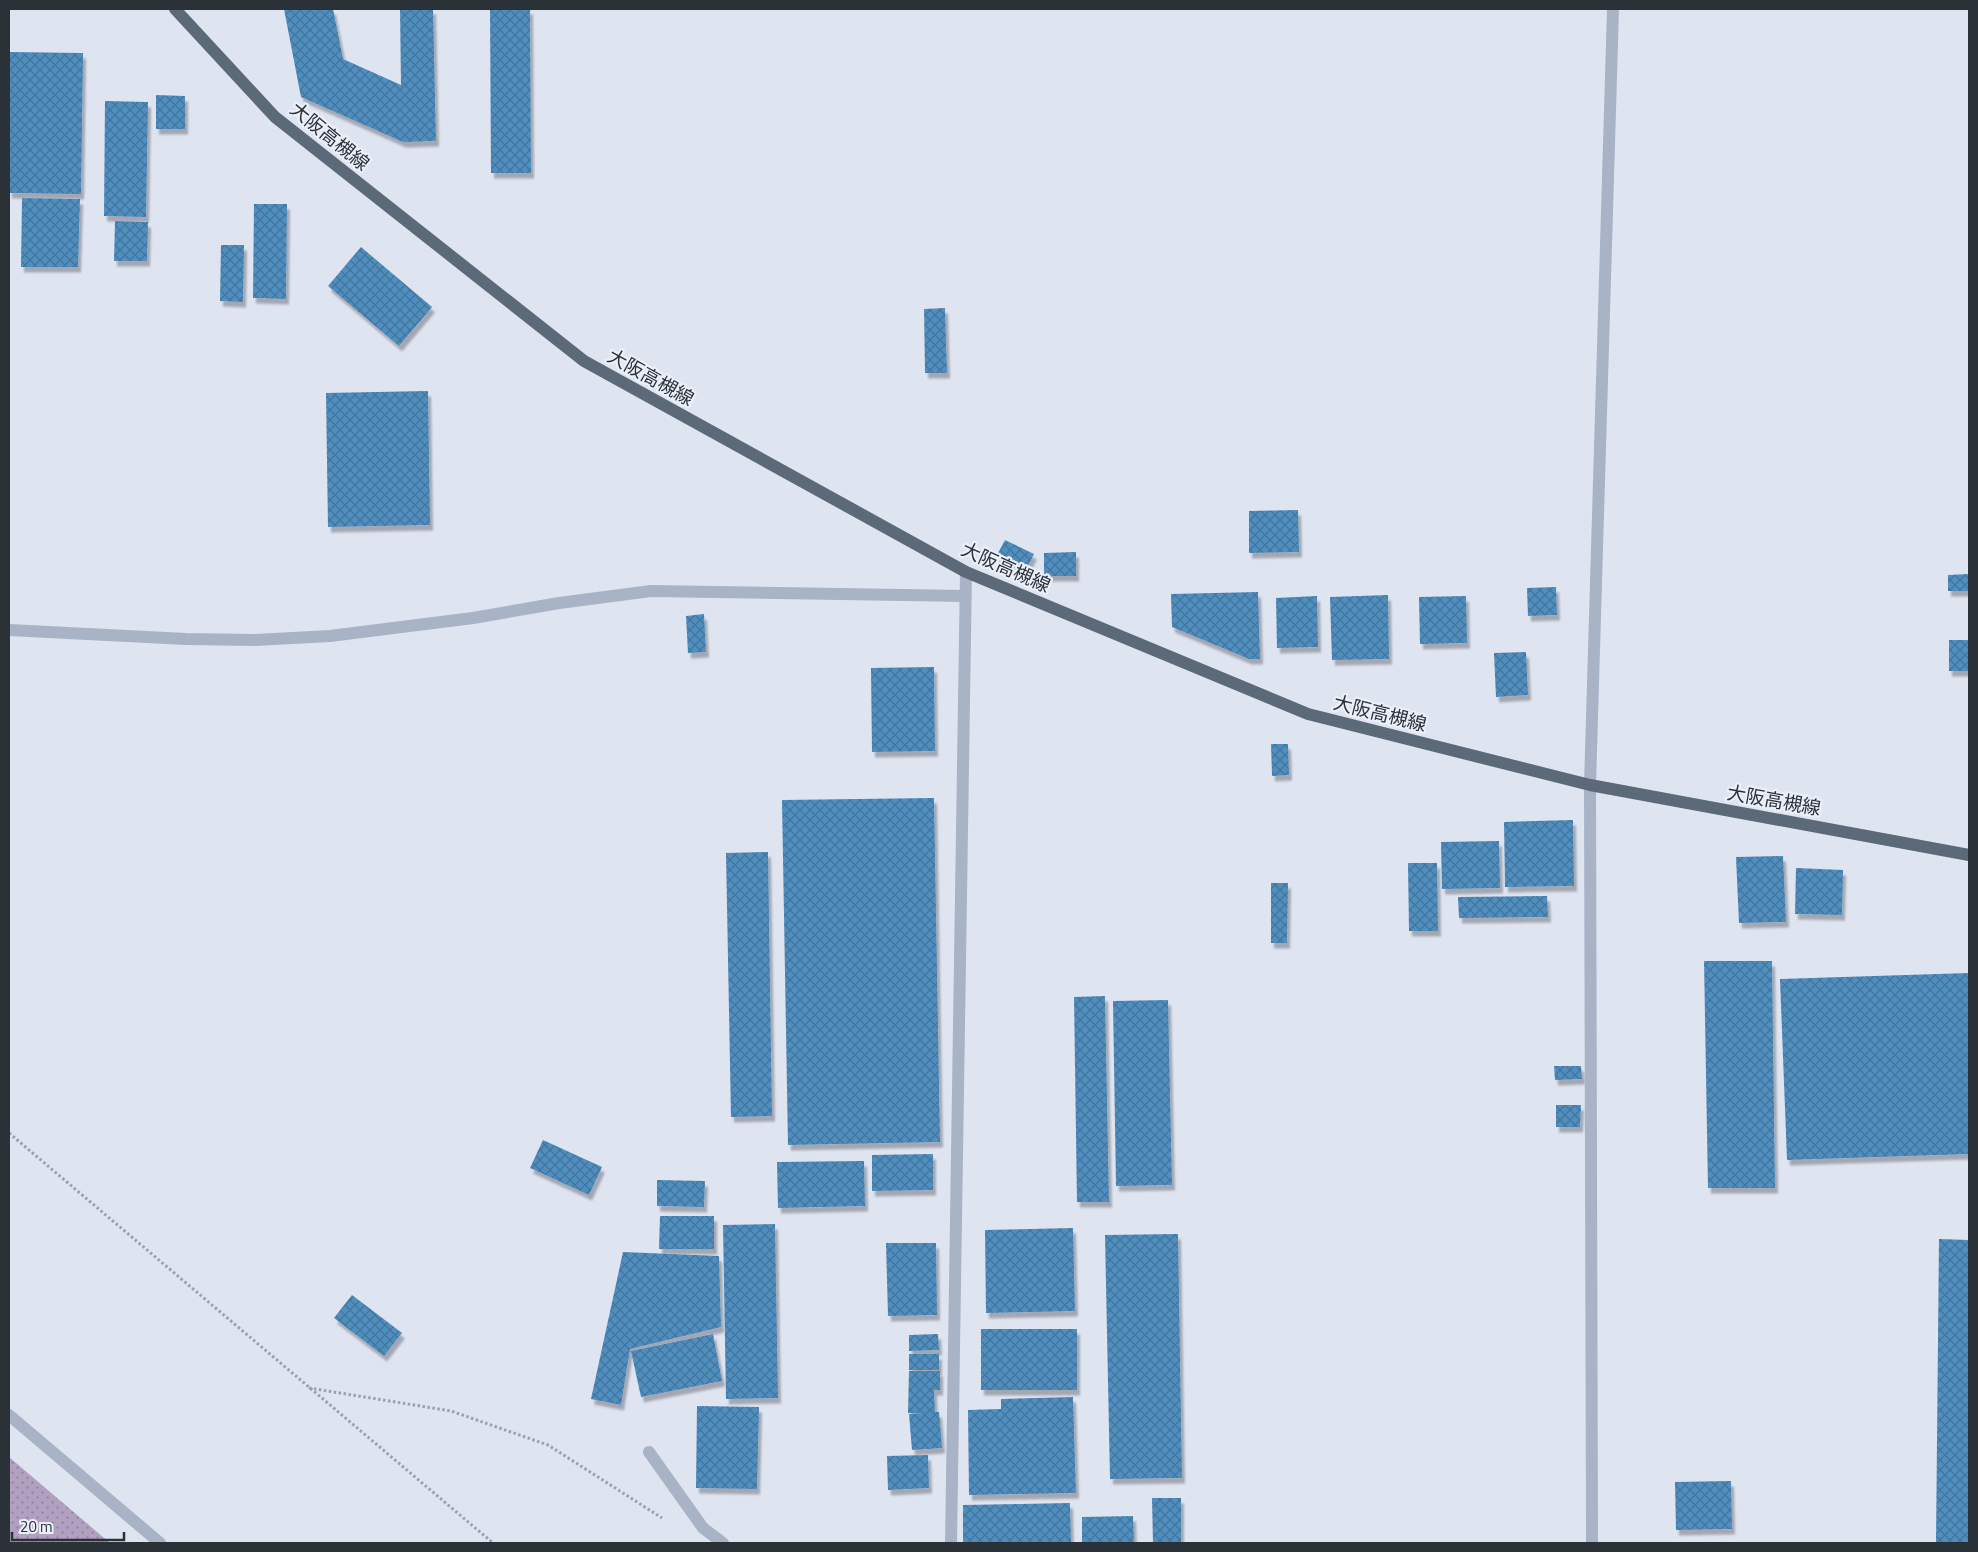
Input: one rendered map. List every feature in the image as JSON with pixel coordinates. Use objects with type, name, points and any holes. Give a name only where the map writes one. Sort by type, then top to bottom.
[{"type":"main road","name":"大阪高槻線","points":[[176,9],[275,117],[584,362],[966,572],[1308,714],[1590,785],[1969,855]]},
{"type":"street","points":[[1592,1543],[1590,785],[1613,9]]},
{"type":"street","points":[[951,1543],[966,572]]},
{"type":"street","points":[[9,630],[186,639],[255,640],[366,632],[650,591],[965,596]]},
{"type":"street","points":[[9,1415],[160,1543]]},
{"type":"street","points":[[649,1452],[703,1528],[723,1543]]},
{"type":"path","points":[[9,1133],[493,1543]]},
{"type":"path","points":[[309,1388],[451,1410],[548,1445],[686,1533],[703,1528]]},
{"type":"shaded area","points":[[9,1457],[110,1543],[9,1543]]},
{"type":"building","points":[[284,9],[333,9],[343,59],[401,85],[400,9],[433,9],[436,141],[403,142],[301,97]]},
{"type":"building","points":[[490,9],[530,9],[531,173],[491,173]]},
{"type":"building","points":[[9,52],[83,53],[81,194],[9,193]]},
{"type":"building","points":[[156,95],[185,96],[185,129],[156,129]]},
{"type":"building","points":[[105,101],[148,102],[146,217],[104,216]]},
{"type":"building","points":[[22,198],[80,199],[78,267],[21,267]]},
{"type":"building","points":[[254,204],[287,204],[286,299],[253,298]]},
{"type":"building","points":[[115,221],[148,222],[147,261],[114,261]]},
{"type":"building","points":[[221,245],[244,245],[243,302],[220,301]]},
{"type":"building","points":[[361,247],[432,307],[399,346],[328,286]]},
{"type":"building","points":[[945,308],[947,373],[925,373],[924,309]]},
{"type":"building","points":[[428,391],[430,525],[328,527],[326,393]]},
{"type":"building","points":[[1298,510],[1299,552],[1249,553],[1249,511]]},
{"type":"building","points":[[1005,540],[1034,554],[1025,572],[996,557]]},
{"type":"building","points":[[1076,552],[1076,576],[1044,576],[1044,553]]},
{"type":"building","points":[[1969,574],[1969,591],[1948,591],[1948,575]]},
{"type":"building","points":[[1556,587],[1557,615],[1528,616],[1527,588]]},
{"type":"building","points":[[1258,592],[1260,659],[1249,659],[1172,627],[1171,594]]},
{"type":"building","points":[[1388,595],[1389,659],[1332,660],[1330,597]]},
{"type":"building","points":[[1317,596],[1318,647],[1277,648],[1276,598]]},
{"type":"building","points":[[1466,596],[1467,643],[1420,644],[1419,597]]},
{"type":"building","points":[[704,614],[706,652],[688,653],[686,616]]},
{"type":"building","points":[[1949,640],[1969,640],[1969,671],[1949,671]]},
{"type":"building","points":[[1526,652],[1528,695],[1496,697],[1494,653]]},
{"type":"building","points":[[934,667],[935,751],[872,752],[871,668]]},
{"type":"building","points":[[1271,744],[1288,744],[1289,775],[1272,776]]},
{"type":"building","points":[[934,798],[940,1142],[788,1145],[782,800]]},
{"type":"building","points":[[1573,820],[1574,886],[1505,887],[1504,822]]},
{"type":"building","points":[[1499,841],[1500,888],[1442,889],[1441,842]]},
{"type":"building","points":[[768,852],[772,1116],[731,1117],[726,853]]},
{"type":"building","points":[[1783,856],[1786,922],[1739,923],[1736,857]]},
{"type":"building","points":[[1408,863],[1437,863],[1438,931],[1409,931]]},
{"type":"building","points":[[1796,868],[1843,870],[1842,915],[1795,914]]},
{"type":"building","points":[[1271,883],[1288,883],[1287,943],[1271,943]]},
{"type":"building","points":[[1547,896],[1548,917],[1459,918],[1458,897]]},
{"type":"building","points":[[1704,961],[1772,961],[1775,1188],[1708,1188]]},
{"type":"building","points":[[1969,973],[1969,1154],[1787,1160],[1780,979]]},
{"type":"building","points":[[1105,996],[1109,1202],[1077,1202],[1074,997]]},
{"type":"building","points":[[1168,1000],[1172,1185],[1116,1186],[1113,1001]]},
{"type":"building","points":[[1554,1066],[1581,1066],[1582,1079],[1555,1080]]},
{"type":"building","points":[[1556,1105],[1581,1105],[1580,1127],[1556,1127]]},
{"type":"building","points":[[543,1140],[602,1167],[589,1195],[530,1168]]},
{"type":"building","points":[[933,1154],[933,1190],[872,1191],[872,1155]]},
{"type":"building","points":[[864,1161],[865,1206],[778,1208],[777,1162]]},
{"type":"building","points":[[657,1180],[705,1181],[704,1207],[657,1206]]},
{"type":"building","points":[[660,1216],[714,1216],[714,1249],[659,1249]]},
{"type":"building","points":[[775,1224],[778,1398],[726,1399],[723,1225]]},
{"type":"building","points":[[1073,1228],[1075,1311],[986,1313],[985,1230]]},
{"type":"building","points":[[1178,1234],[1182,1478],[1110,1479],[1105,1235]]},
{"type":"building","points":[[1939,1239],[1969,1240],[1969,1543],[1936,1543]]},
{"type":"building","points":[[886,1243],[936,1243],[937,1315],[888,1316]]},
{"type":"building","points":[[623,1252],[719,1256],[721,1327],[630,1349],[621,1405],[591,1399]]},
{"type":"building","points":[[352,1295],[402,1333],[384,1356],[334,1318]]},
{"type":"building","points":[[981,1329],[1077,1329],[1077,1390],[981,1390]]},
{"type":"building","points":[[713,1334],[722,1381],[641,1397],[631,1351]]},
{"type":"building","points":[[938,1334],[939,1350],[909,1351],[909,1335]]},
{"type":"building","points":[[909,1354],[939,1354],[939,1370],[909,1370]]},
{"type":"building","points":[[909,1371],[940,1371],[940,1390],[934,1390],[935,1412],[939,1412],[942,1448],[912,1450],[909,1414],[924,1413],[908,1413]]},
{"type":"building","points":[[1073,1397],[1076,1493],[969,1495],[968,1410],[1001,1409],[1001,1399]]},
{"type":"building","points":[[697,1406],[759,1407],[757,1489],[696,1488]]},
{"type":"building","points":[[928,1455],[929,1488],[888,1490],[887,1456]]},
{"type":"building","points":[[1731,1481],[1732,1529],[1676,1530],[1675,1482]]},
{"type":"building","points":[[1152,1498],[1181,1498],[1181,1543],[1153,1543]]},
{"type":"building","points":[[1070,1503],[1071,1543],[963,1543],[963,1505]]},
{"type":"building","points":[[1133,1516],[1134,1543],[1082,1543],[1082,1517]]}]
